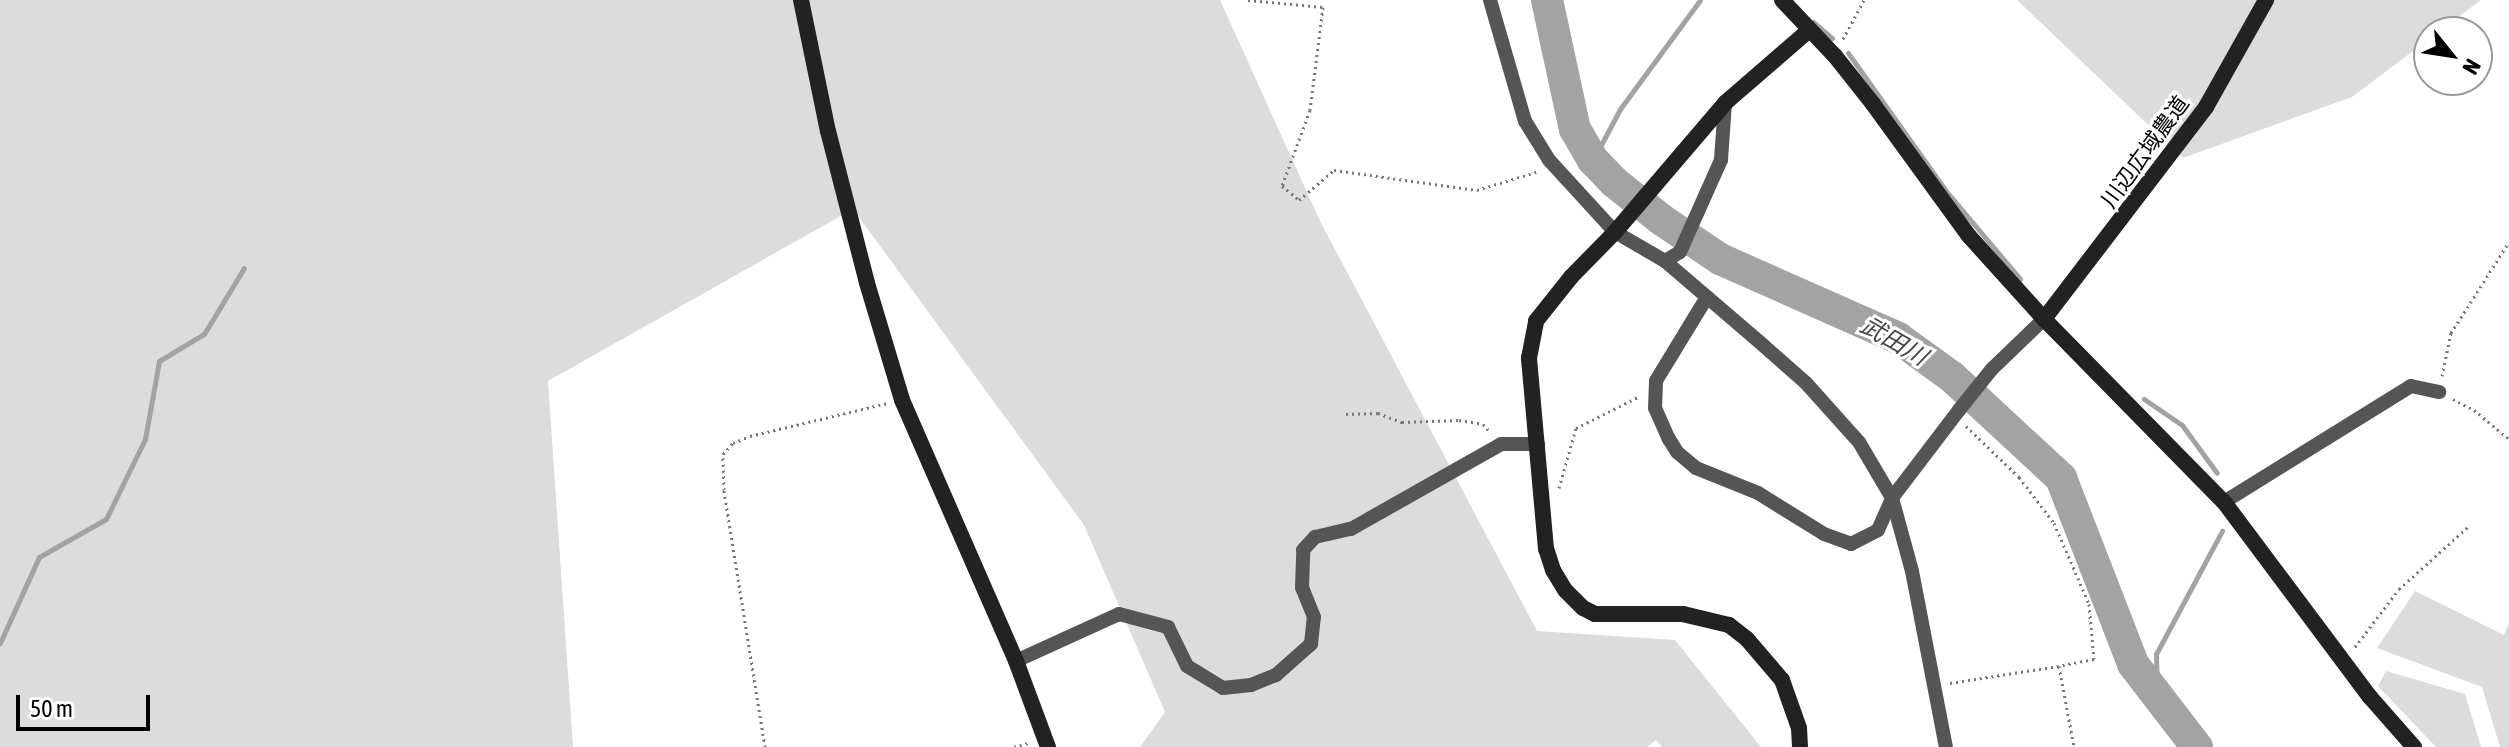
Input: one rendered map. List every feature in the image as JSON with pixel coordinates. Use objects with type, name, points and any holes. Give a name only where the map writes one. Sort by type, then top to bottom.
[{"type":"street","points":[[801,0],[852,222],[902,400],[1016,661],[1048,747]]},
{"type":"street","points":[[1490,0],[1525,121],[1555,166],[1827,405],[1859,442],[1892,498],[1912,571],[1946,747]]},
{"type":"street","points":[[1782,0],[1808,31],[1835,56],[1938,197],[2044,319],[2224,502],[2414,747]]},
{"type":"street","name":"川辺広域農道","points":[[2044,319],[2206,107],[2266,0]]},
{"type":"street","points":[[1800,747],[1799,728],[1782,680],[1747,639],[1729,625],[1683,614],[1595,614],[1572,599],[1553,570],[1546,549],[1529,358],[1536,321],[1571,277],[1620,226],[1725,103],[1808,31]]},
{"type":"street","points":[[1665,261],[1680,252],[1721,160],[1725,103]]},
{"type":"street","points":[[1707,297],[1656,381],[1654,393],[1660,422],[1677,452],[1687,462],[1758,493],[1836,540],[1851,544],[1878,530],[1892,498],[1957,412],[1992,369],[2044,319]]},
{"type":"street","points":[[2224,502],[2411,386],[2439,392]]},
{"type":"street","points":[[1016,661],[1119,614],[1168,627],[1187,666],[1223,688],[1251,685],[1276,675],[1311,644],[1314,617],[1302,588],[1302,575],[1303,550],[1315,537],[1351,529],[1501,444],[1538,444]]},
{"type":"path","points":[[1248,0],[1323,7],[1310,110],[1282,186],[1299,200],[1334,170],[1477,190],[1555,166]]},
{"type":"path","points":[[1835,56],[1864,0]]},
{"type":"path","points":[[2509,242],[2451,333],[2439,392],[2474,410],[2509,439]]},
{"type":"path","points":[[1559,489],[1576,428],[1637,397],[1654,393]]},
{"type":"path","points":[[765,747],[724,490],[723,454],[733,443],[750,436],[902,400]]},
{"type":"path","points":[[1934,685],[2094,659],[2089,604],[2054,523],[2019,477],[1957,412]]},
{"type":"path","points":[[1346,414],[1378,413],[1402,422],[1459,420],[1483,424],[1501,444]]},
{"type":"path","points":[[2344,660],[2399,589],[2470,525]]},
{"type":"path","points":[[2059,666],[2074,747]]},
{"type":"shaded area","points":[[0,0],[1220,0],[1320,221],[1537,631],[1675,640],[1761,747],[1662,747],[1656,740],[1647,747],[1140,747],[1165,712],[1084,525],[853,209],[548,381],[573,747],[0,747]]},
{"type":"shaded area","points":[[2017,0],[2481,0],[2460,16],[2413,16],[2413,51],[2352,97],[2183,158]]},
{"type":"shaded area","points":[[2415,591],[2504,635],[2509,623],[2509,747],[2500,747],[2482,687],[2377,648]]},
{"type":"shaded area","points":[[2386,671],[2465,694],[2481,747],[2436,747],[2378,686]]},
{"type":"waterway","name":"武田川","points":[[1547,0],[1575,129],[1593,160],[1614,182],[1662,220],[1720,259],[1898,338],[1952,377],[2061,478],[2133,664],[2197,747]]},
{"type":"waterway","points":[[1593,160],[1620,109],[1700,0]]},
{"type":"waterway","points":[[1813,22],[1832,38]]},
{"type":"waterway","points":[[1848,53],[1946,191],[2020,279]]},
{"type":"waterway","points":[[0,643],[39,557],[106,519],[145,439],[159,361],[204,334],[244,268]]},
{"type":"waterway","points":[[2144,399],[2182,425],[2217,473]]},
{"type":"waterway","points":[[2157,695],[2156,654],[2222,531]]}]
